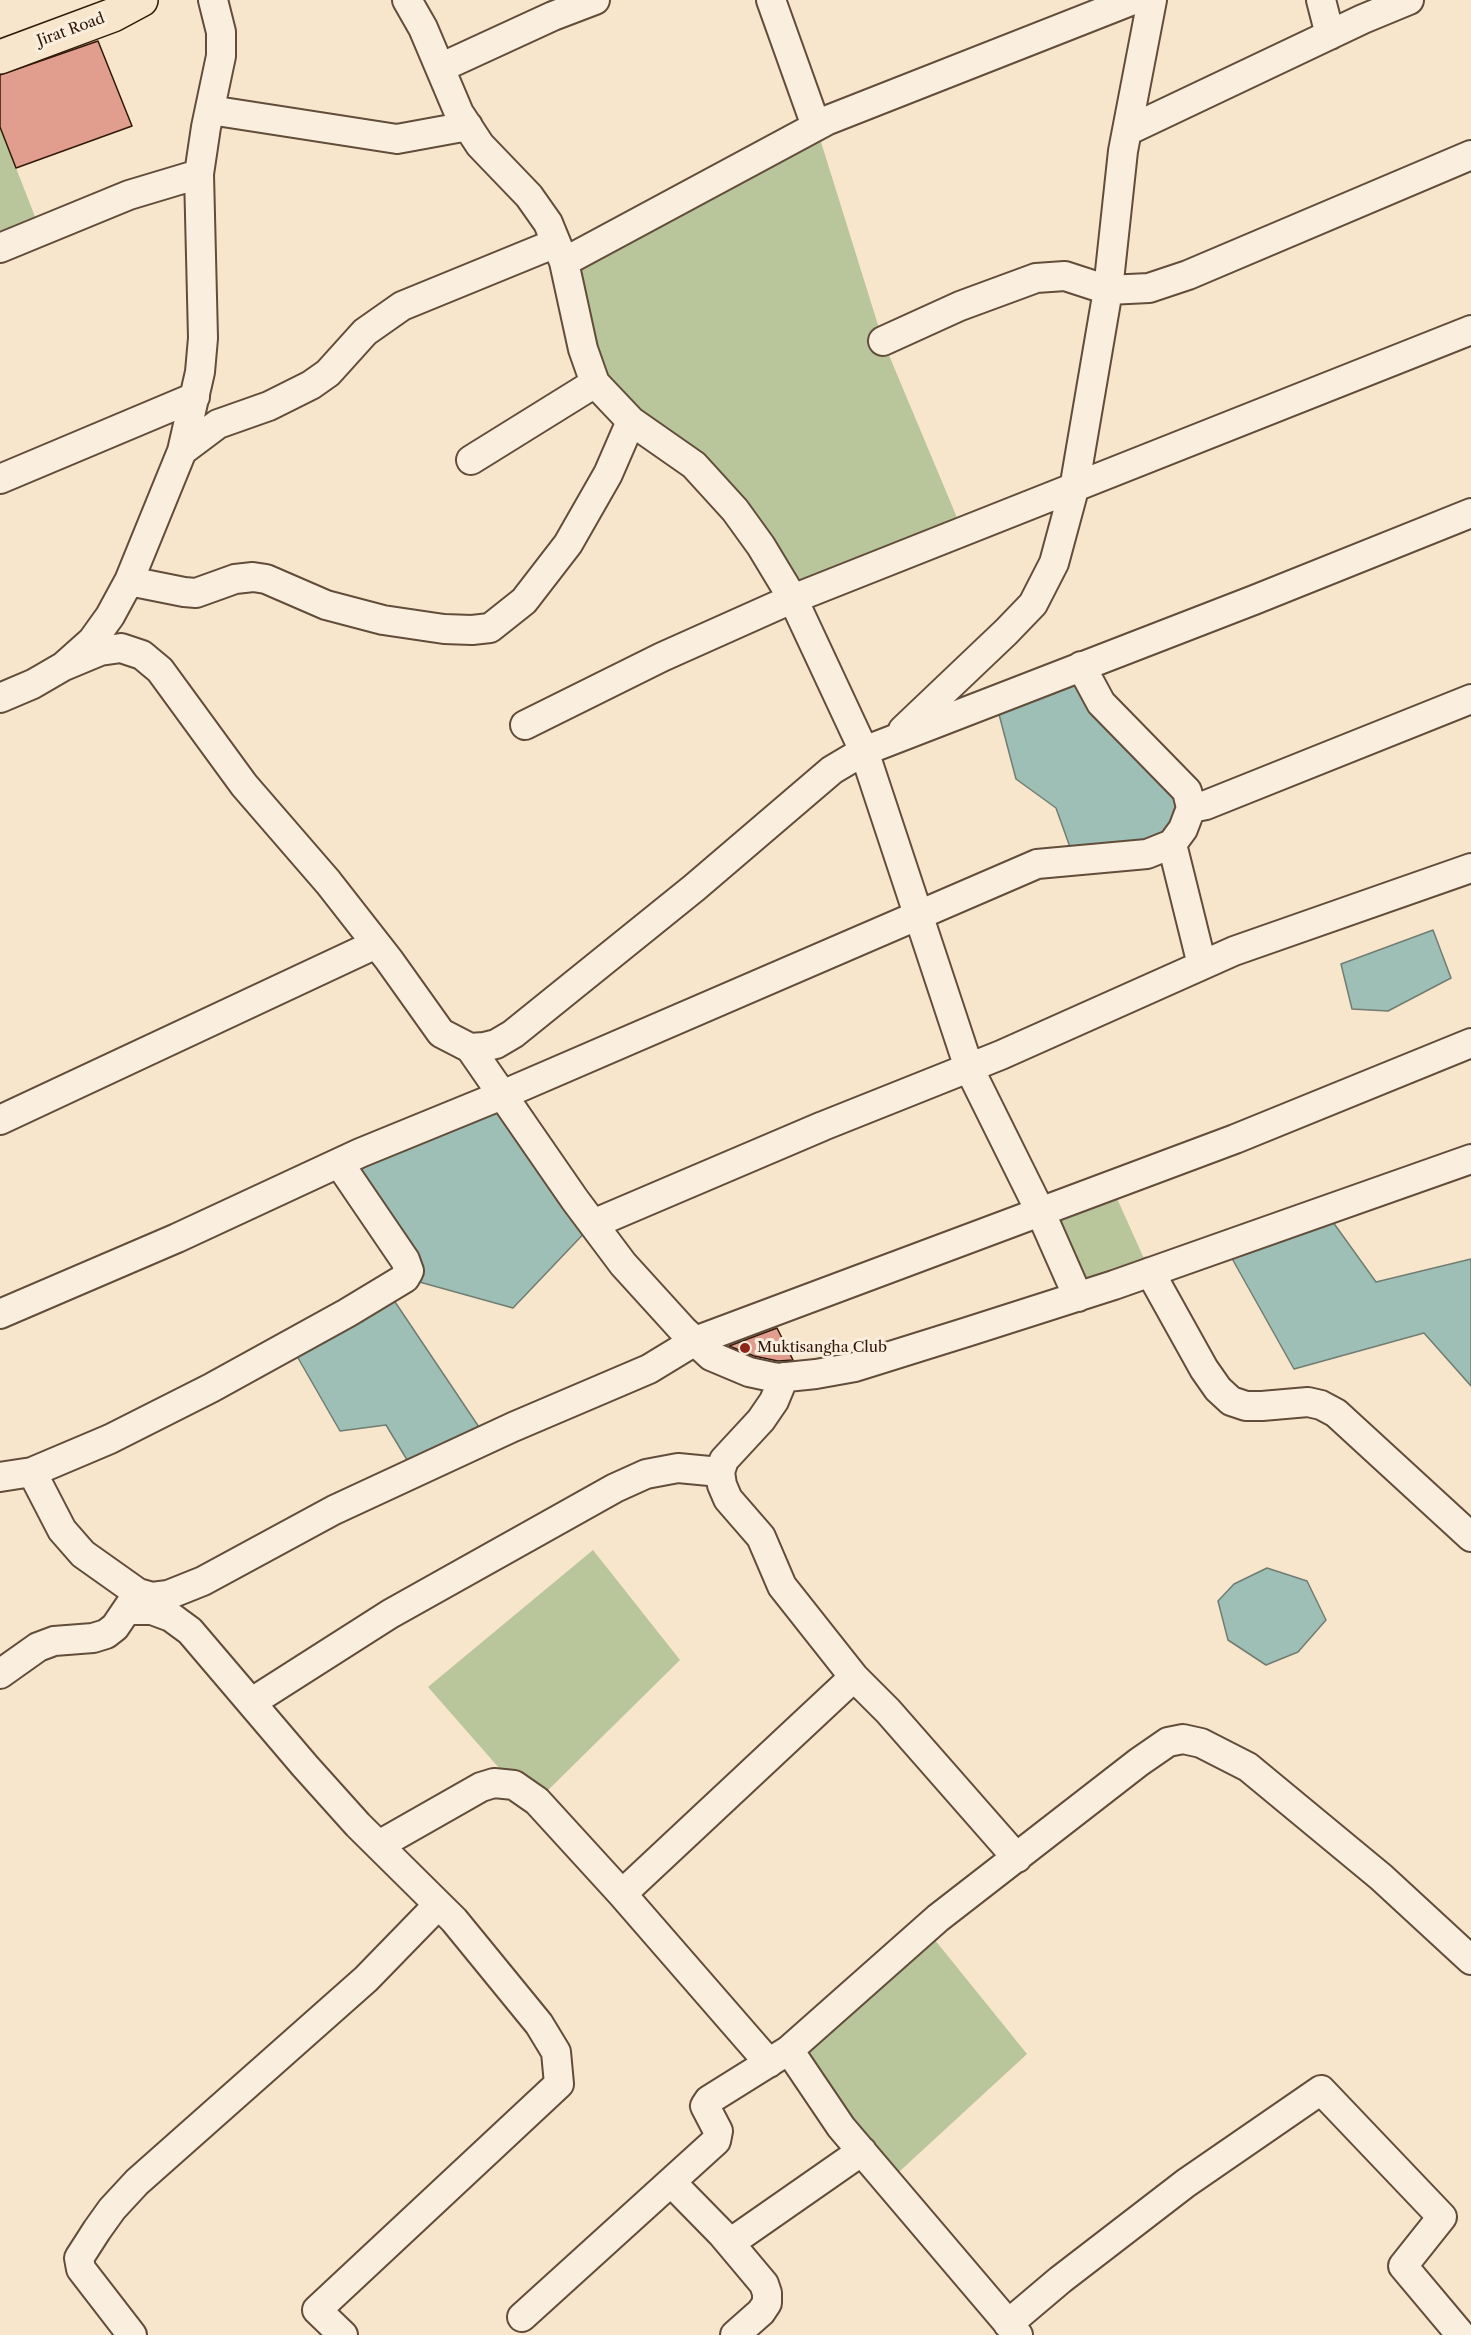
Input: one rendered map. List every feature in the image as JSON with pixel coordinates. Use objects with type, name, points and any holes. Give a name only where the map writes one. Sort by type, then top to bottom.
[{"type":"main road","name":"Jirat Road","points":[[0,57],[113,15],[141,0]]},
{"type":"street","points":[[64,666],[92,641],[111,616],[129,581],[182,451],[195,397],[203,338],[199,174],[221,56],[221,32],[213,0]]},
{"type":"street","points":[[407,0],[423,28],[459,113],[480,145],[529,196],[548,223],[560,252],[583,349],[595,383],[632,422],[694,465],[735,510],[761,546],[793,599],[864,751],[969,1068],[1040,1211],[1078,1297]]},
{"type":"street","points":[[440,68],[553,16],[595,0]]},
{"type":"street","points":[[771,0],[816,126]]},
{"type":"street","points":[[182,451],[218,424],[269,406],[310,385],[328,373],[365,332],[402,306],[560,252],[828,120],[1133,0]]},
{"type":"street","points":[[893,740],[1006,633],[1033,604],[1054,563],[1074,489],[1108,290],[1127,130],[1152,0]]},
{"type":"street","points":[[1321,0],[1330,35]]},
{"type":"street","points":[[1127,130],[1409,0]]},
{"type":"street","points":[[210,110],[397,139],[468,126]]},
{"type":"street","points":[[883,341],[960,306],[1036,278],[1065,276],[1108,290],[1149,288],[1188,275],[1471,155]]},
{"type":"street","points":[[0,248],[129,195],[199,174]]},
{"type":"street","points":[[525,725],[662,657],[793,599],[1471,330]]},
{"type":"street","points":[[471,460],[595,383]]},
{"type":"street","points":[[0,479],[195,397]]},
{"type":"street","points":[[129,581],[196,593],[236,579],[253,577],[266,579],[326,605],[383,620],[444,629],[490,628],[524,601],[568,544],[608,474],[632,422]]},
{"type":"street","points":[[0,698],[100,651],[121,648],[142,655],[159,670],[244,785],[328,882],[441,1033],[456,1043],[470,1048],[496,1044],[513,1034],[694,888],[832,770],[864,751],[1471,513]]},
{"type":"street","points":[[0,1314],[177,1239],[339,1162],[502,1095],[1038,864],[1147,854],[1172,844],[1183,829],[1191,808],[1187,791],[1101,703],[1081,666]]},
{"type":"street","points":[[1191,808],[1206,805],[1471,699]]},
{"type":"street","points":[[1172,844],[1202,965]]},
{"type":"street","points":[[593,1224],[823,1126],[969,1068],[1234,951],[1471,868]]},
{"type":"street","points":[[0,1120],[376,944]]},
{"type":"street","points":[[0,1673],[38,1647],[54,1641],[93,1638],[106,1634],[115,1627],[133,1601],[168,1595],[203,1581],[334,1510],[513,1427],[649,1369],[695,1341],[1245,1134],[1471,1043]]},
{"type":"street","points":[[470,1048],[623,1264],[695,1341],[711,1356],[749,1372],[784,1377],[855,1367],[1078,1297],[1471,1159]]},
{"type":"street","points":[[0,1478],[32,1472],[110,1439],[211,1388],[347,1313],[405,1278],[409,1271],[405,1260],[339,1162]]},
{"type":"street","points":[[1150,1272],[1204,1369],[1218,1389],[1231,1401],[1246,1406],[1308,1402],[1321,1405],[1336,1413],[1464,1522]]},
{"type":"street","points":[[784,1377],[774,1401],[761,1420],[724,1460],[720,1472],[722,1485],[728,1498],[761,1537],[782,1586],[854,1677],[888,1711],[1017,1858]]},
{"type":"street","points":[[252,1702],[390,1614],[615,1488],[646,1474],[678,1468],[720,1472]]},
{"type":"street","points":[[32,1472],[62,1530],[73,1544],[133,1601],[171,1617],[190,1631],[305,1766],[454,1920],[539,2024],[556,2052],[559,2084],[317,2310],[343,2335]]},
{"type":"street","points":[[622,1894],[854,1677]]},
{"type":"street","points":[[522,2317],[716,2140],[718,2131],[705,2106],[709,2100],[779,2057],[938,1918],[1168,1742],[1184,1739],[1202,1743],[1248,1767],[1381,1877],[1471,1960]]},
{"type":"street","points":[[379,1845],[481,1787],[494,1783],[514,1785],[537,1801],[622,1894],[779,2057],[862,2151],[1013,2330],[1060,2280],[1186,2183],[1321,2090],[1442,2217],[1403,2266],[1461,2335]]},
{"type":"street","points":[[132,2335],[81,2269],[79,2258],[97,2230],[112,2209],[137,2182],[366,1979],[438,1905]]},
{"type":"street","points":[[730,2243],[862,2151]]},
{"type":"street","points":[[671,2182],[730,2243],[764,2284],[767,2303],[735,2335]]},
{"type":"green space","points":[[816,126],[883,341],[963,532],[793,599],[761,546],[614,404],[564,262]]},
{"type":"green space","points":[[0,127],[41,232],[0,248]]},
{"type":"green space","points":[[1111,1185],[1150,1272],[1078,1297],[1040,1211]]},
{"type":"green space","points":[[593,1550],[680,1660],[537,1801],[514,1785],[428,1687]]},
{"type":"green space","points":[[926,1929],[1027,2054],[888,2182],[789,2050]]},
{"type":"water","points":[[1081,666],[1187,791],[1183,829],[1075,861],[1056,808],[1016,779],[995,699]]},
{"type":"water","points":[[1433,930],[1451,978],[1388,1011],[1352,1009],[1341,964]]},
{"type":"water","points":[[502,1095],[593,1224],[513,1308],[405,1278],[339,1163]]},
{"type":"water","points":[[1325,1211],[1376,1282],[1471,1259],[1471,1386],[1424,1333],[1294,1369],[1225,1246]]},
{"type":"water","points":[[387,1290],[487,1439],[415,1473],[386,1425],[340,1431],[290,1344]]},
{"type":"water","points":[[1267,1568],[1307,1581],[1326,1620],[1298,1652],[1266,1665],[1228,1640],[1218,1601],[1234,1584]]},
{"type":"building","points":[[98,41],[132,126],[16,168],[0,127],[0,75]]},
{"type":"building","points":[[777,1328],[793,1360],[778,1361],[754,1356],[729,1346]]},
{"type":"place","name":"Muktisangha Club","points":[[745,1348]]}]
